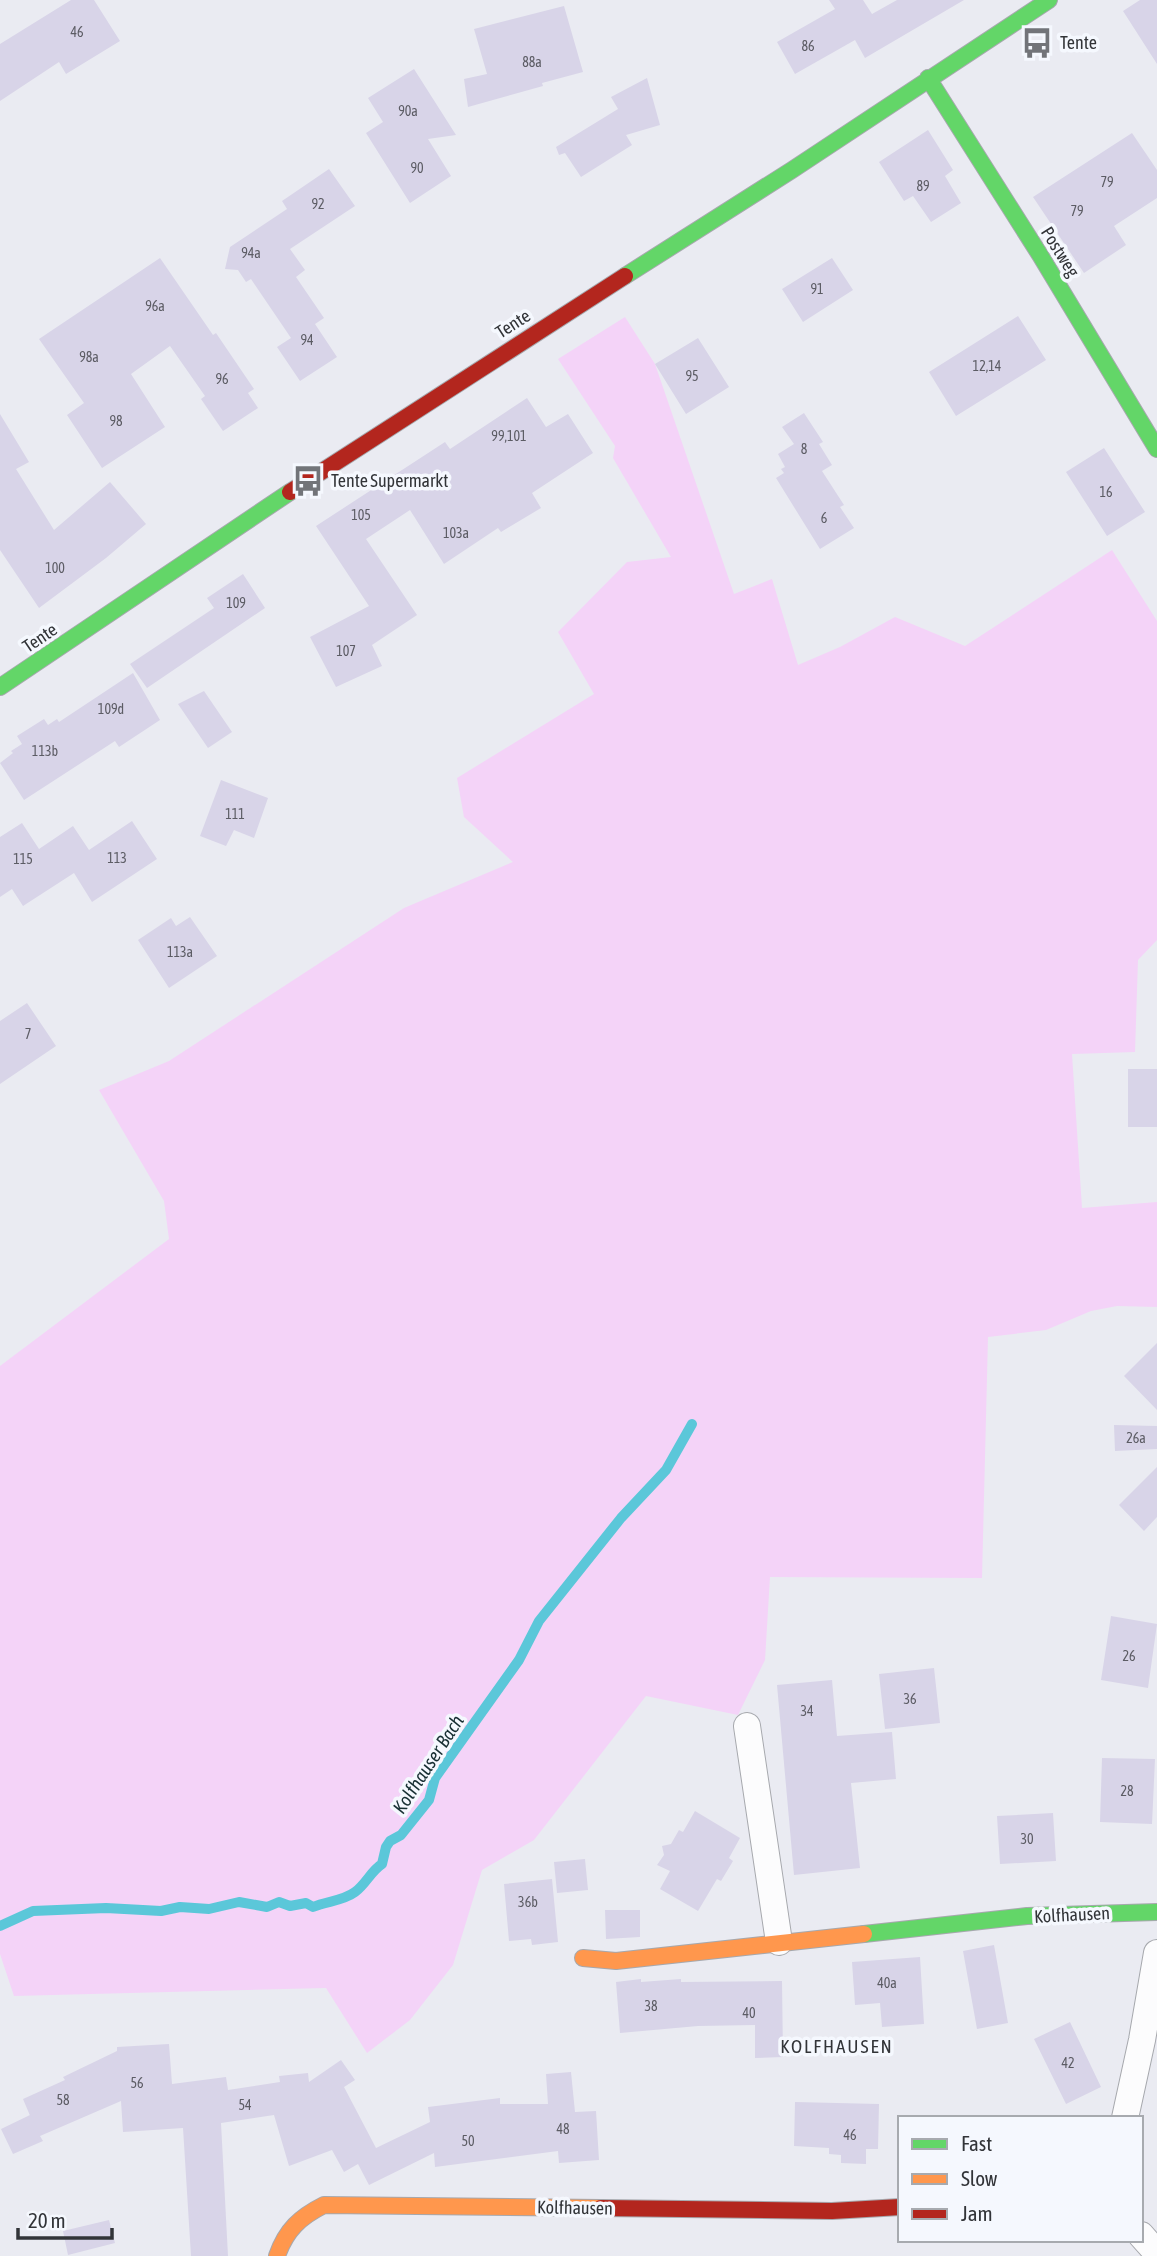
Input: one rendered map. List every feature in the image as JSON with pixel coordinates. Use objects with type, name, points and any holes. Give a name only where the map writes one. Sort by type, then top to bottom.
[{"type":"street","name":"Tente","points":[[0,687],[279,499],[792,170],[1049,0]]},
{"type":"street","name":"Postweg","points":[[928,78],[1157,449]]},
{"type":"street","points":[[747,1727],[779,1942]]},
{"type":"street","name":"Kolfhausen","points":[[583,1958],[616,1961],[1027,1916],[1157,1912]]},
{"type":"street","points":[[1125,2116],[1157,1952]]},
{"type":"street","name":"Kolfhausen","points":[[277,2256],[282,2236],[305,2213],[324,2205],[832,2211],[898,2207]]},
{"type":"street","points":[[1143,2237],[1157,2253]]},
{"type":"shaded area","points":[[625,317],[655,364],[734,594],[772,579],[798,665],[840,647],[895,617],[965,646],[1112,550],[1157,621],[1157,940],[1138,960],[1135,1052],[1072,1054],[1082,1208],[1157,1202],[1157,1307],[1117,1306],[1091,1311],[1046,1330],[988,1337],[982,1578],[770,1577],[765,1660],[738,1715],[646,1696],[534,1840],[482,1870],[453,1965],[410,2020],[367,2053],[326,1988],[14,1996],[0,1954],[0,1366],[169,1239],[164,1201],[99,1090],[169,1061],[404,908],[513,862],[464,817],[457,778],[594,694],[558,632],[627,562],[671,557],[613,458],[615,446],[558,359]]},
{"type":"building","points":[[71,0],[94,0],[120,41],[66,74],[59,62],[0,101],[0,44]]},
{"type":"building","points":[[829,0],[863,0],[872,14],[897,0],[964,0],[865,58],[855,40],[795,74],[777,42],[835,9]]},
{"type":"building","points":[[1140,0],[1157,0],[1157,64],[1123,11]]},
{"type":"building","points":[[564,6],[583,72],[468,107],[464,79],[487,74],[474,29]]},
{"type":"building","points":[[414,69],[456,135],[428,139],[451,176],[410,203],[366,133],[383,122],[368,98]]},
{"type":"building","points":[[647,78],[660,125],[626,135],[632,145],[581,177],[565,153],[559,155],[556,147],[618,109],[611,97]]},
{"type":"building","points":[[928,130],[953,170],[945,176],[961,203],[931,222],[913,196],[904,201],[879,162]]},
{"type":"building","points":[[1132,133],[1157,170],[1157,198],[1114,226],[1126,245],[1084,273],[1033,197]]},
{"type":"building","points":[[329,169],[355,206],[290,249],[305,270],[296,277],[324,318],[315,324],[337,357],[300,381],[277,347],[291,338],[251,279],[246,282],[238,270],[225,269],[230,247],[287,209],[282,201]]},
{"type":"building","points":[[160,258],[254,389],[248,393],[258,408],[223,431],[201,399],[205,396],[170,346],[131,374],[165,427],[102,468],[67,415],[84,403],[39,339]]},
{"type":"building","points":[[832,258],[853,290],[803,322],[782,289]]},
{"type":"building","points":[[1018,316],[1046,360],[956,416],[929,372]]},
{"type":"building","points":[[698,338],[729,387],[686,414],[655,364]]},
{"type":"building","points":[[527,398],[546,427],[568,414],[593,453],[532,493],[541,508],[501,532],[498,528],[444,564],[410,510],[366,539],[417,615],[372,645],[382,666],[336,687],[310,637],[369,606],[316,526],[445,442],[450,449]]},
{"type":"building","points":[[804,413],[823,442],[819,444],[832,465],[822,471],[844,505],[840,507],[854,528],[820,549],[776,478],[784,473],[781,469],[785,467],[778,454],[794,444],[782,427]]},
{"type":"building","points":[[0,414],[29,462],[16,469],[54,530],[110,482],[146,524],[39,608],[0,550]]},
{"type":"building","points":[[1104,448],[1145,512],[1107,536],[1066,472]]},
{"type":"building","points":[[243,574],[265,608],[147,688],[130,664],[214,608],[207,598]]},
{"type":"building","points":[[133,673],[160,720],[119,747],[115,741],[24,800],[0,763],[22,744],[17,736],[44,719],[48,725],[57,719],[59,722]]},
{"type":"building","points":[[204,691],[232,732],[208,748],[178,704]]},
{"type":"building","points":[[221,780],[268,798],[254,838],[234,830],[226,846],[200,836]]},
{"type":"building","points":[[132,821],[157,859],[92,902],[74,873],[23,906],[12,889],[0,897],[0,837],[22,823],[39,849],[73,826],[89,850]]},
{"type":"building","points":[[190,917],[217,956],[169,988],[138,940],[171,918],[176,926]]},
{"type":"building","points":[[27,1003],[56,1046],[0,1084],[0,1021]]},
{"type":"building","points":[[1128,1069],[1157,1069],[1157,1127],[1128,1127]]},
{"type":"building","points":[[1157,1343],[1157,1410],[1124,1376]]},
{"type":"building","points":[[1114,1425],[1157,1426],[1157,1449],[1115,1451]]},
{"type":"building","points":[[1157,1467],[1157,1517],[1144,1531],[1119,1505]]},
{"type":"building","points":[[1111,1616],[1157,1624],[1148,1688],[1101,1680]]},
{"type":"building","points":[[934,1668],[940,1723],[885,1729],[879,1674]]},
{"type":"building","points":[[832,1680],[837,1736],[892,1732],[896,1779],[851,1783],[860,1868],[794,1875],[777,1685]]},
{"type":"building","points":[[1102,1758],[1155,1759],[1152,1824],[1100,1822]]},
{"type":"building","points":[[695,1811],[740,1838],[729,1858],[733,1861],[721,1881],[717,1879],[698,1911],[660,1889],[670,1871],[657,1865],[664,1855],[662,1846],[671,1844],[679,1830],[683,1832]]},
{"type":"building","points":[[1053,1813],[1056,1861],[1000,1864],[997,1816]]},
{"type":"building","points":[[585,1859],[588,1890],[557,1893],[554,1862]]},
{"type":"building","points":[[552,1879],[558,1942],[532,1945],[531,1939],[509,1941],[504,1884]]},
{"type":"building","points":[[605,1910],[640,1910],[640,1937],[606,1939]]},
{"type":"building","points":[[994,1945],[1008,2023],[977,2029],[963,1951]]},
{"type":"building","points":[[920,1957],[924,2024],[882,2027],[880,2003],[855,2005],[852,1962]]},
{"type":"building","points":[[641,1979],[641,1982],[681,1979],[681,1982],[782,1981],[783,2057],[755,2058],[755,2025],[698,2026],[620,2033],[616,1982]]},
{"type":"building","points":[[1070,2022],[1101,2087],[1066,2104],[1034,2039]]},
{"type":"building","points":[[169,2044],[172,2084],[226,2077],[228,2090],[280,2082],[279,2076],[308,2073],[309,2082],[341,2060],[355,2080],[344,2087],[376,2148],[430,2122],[428,2107],[500,2098],[500,2104],[548,2104],[546,2074],[571,2072],[575,2112],[596,2111],[599,2160],[559,2163],[558,2151],[435,2167],[434,2153],[369,2185],[358,2164],[344,2172],[332,2150],[289,2166],[274,2115],[221,2123],[228,2256],[191,2256],[183,2128],[123,2132],[121,2101],[40,2136],[43,2141],[13,2154],[1,2129],[30,2115],[23,2099],[65,2080],[63,2077],[117,2051],[117,2047]]},
{"type":"building","points":[[795,2102],[879,2104],[878,2149],[866,2149],[866,2164],[841,2163],[841,2155],[829,2154],[829,2148],[794,2146]]},
{"type":"building","points":[[109,2220],[115,2243],[68,2255],[63,2231]]},
{"type":"waterway","name":"Kolfhauser Bach","points":[[0,1926],[33,1911],[106,1908],[161,1911],[180,1907],[209,1909],[239,1902],[267,1907],[279,1902],[290,1906],[306,1903],[313,1907],[355,1892],[382,1864],[390,1841],[401,1835],[429,1800],[435,1778],[519,1660],[539,1621],[621,1518],[666,1470],[692,1424]]},
{"type":"traffic: fast","points":[[625,276],[792,170],[1049,0]]},
{"type":"traffic: fast","points":[[928,78],[1040,255],[1157,449]]},
{"type":"traffic: fast","points":[[0,687],[290,492]]},
{"type":"traffic: fast","points":[[864,1934],[1027,1916],[1157,1912]]},
{"type":"traffic: slow","points":[[583,1958],[616,1961],[864,1934]]},
{"type":"traffic: slow","points":[[277,2256],[295,2225],[324,2205],[601,2208]]},
{"type":"traffic: jam","points":[[290,492],[625,276]]},
{"type":"traffic: jam","points":[[601,2208],[832,2211],[898,2207]]},
{"type":"place","name":"Tente","points":[[1037,43]]},
{"type":"place","name":"Tente Supermarkt","points":[[308,481]]},
{"type":"district","name":"KOLFHAUSEN","points":[[837,2046]]}]
